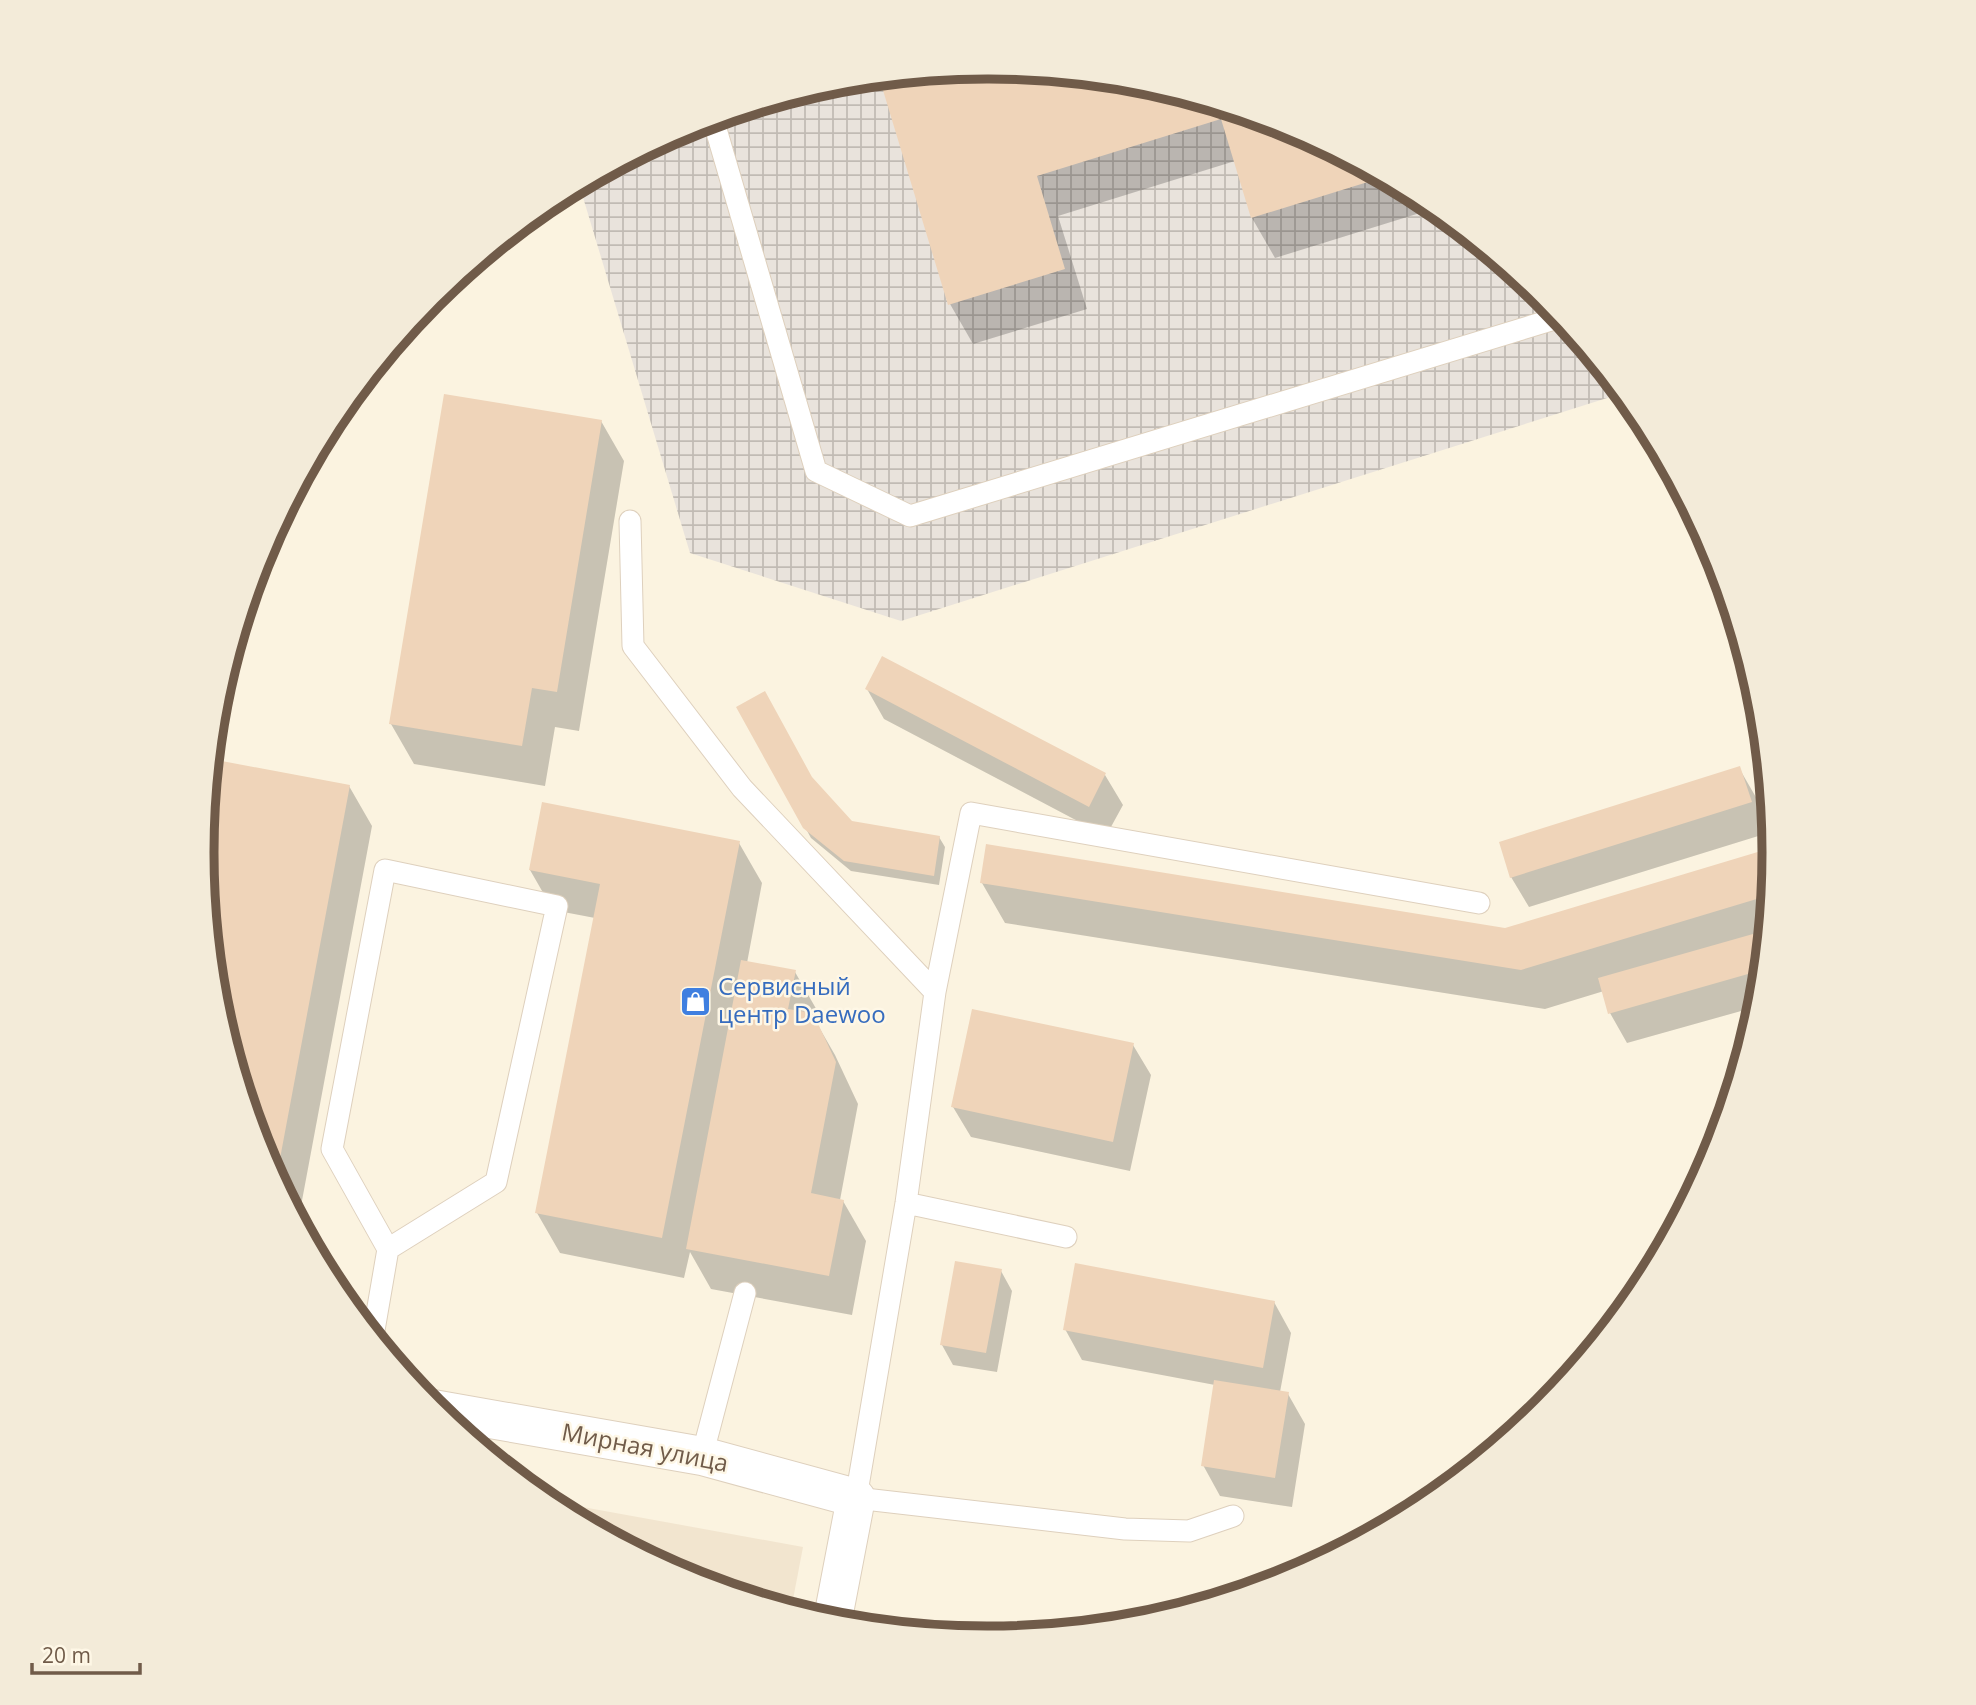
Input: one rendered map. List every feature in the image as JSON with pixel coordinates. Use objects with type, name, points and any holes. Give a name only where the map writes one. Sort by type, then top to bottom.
[{"type":"street","name":"Мирная улица","points":[[455,1413],[702,1456],[856,1498]]},
{"type":"street","points":[[834,1610],[856,1498]]},
{"type":"lane","points":[[716,129],[816,471],[910,516],[1545,316]]},
{"type":"lane","points":[[630,521],[633,646],[741,788],[935,992]]},
{"type":"lane","points":[[1233,1516],[1189,1531],[1125,1529],[856,1498],[906,1203],[935,992],[971,813],[1479,903]]},
{"type":"lane","points":[[375,1325],[388,1249],[332,1149],[384,870],[557,906],[496,1182],[388,1249]]},
{"type":"lane","points":[[906,1203],[1066,1237]]},
{"type":"lane","points":[[702,1456],[745,1293]]},
{"type":"shaded area","points":[[988,79],[1089,85],[1188,105],[1284,138],[1375,182],[1459,239],[1535,305],[1570,342],[1613,396],[901,621],[690,553],[582,194],[646,159],[739,120],[788,105],[887,85]]},
{"type":"shaded area","points":[[573,1505],[803,1547],[793,1601],[692,1567],[601,1523]]},
{"type":"building","points":[[937,80],[1039,80],[1139,94],[1237,120],[1284,138],[1372,181],[1251,218],[1221,119],[1037,176],[1065,269],[948,305],[882,86]]},
{"type":"building","points":[[444,394],[602,420],[557,692],[532,688],[522,746],[389,724]]},
{"type":"building","points":[[882,656],[1106,773],[1089,807],[865,689]]},
{"type":"building","points":[[765,691],[812,777],[852,821],[940,836],[934,876],[844,861],[803,828],[736,707]]},
{"type":"building","points":[[220,761],[350,785],[279,1163],[255,1101],[241,1053],[221,953],[214,852]]},
{"type":"building","points":[[1740,766],[1752,802],[1510,878],[1499,842]]},
{"type":"building","points":[[542,802],[740,841],[662,1238],[535,1213],[600,884],[529,870]]},
{"type":"building","points":[[986,844],[1505,928],[1761,851],[1762,854],[1760,898],[1521,970],[980,883]]},
{"type":"building","points":[[1753,934],[1756,945],[1752,973],[1608,1014],[1598,978]]},
{"type":"building","points":[[741,960],[796,970],[788,1009],[813,1013],[836,1062],[811,1193],[844,1200],[829,1276],[686,1249]]},
{"type":"building","points":[[972,1009],[1134,1043],[1113,1142],[951,1107]]},
{"type":"building","points":[[955,1261],[1002,1269],[986,1353],[940,1345]]},
{"type":"building","points":[[1075,1263],[1275,1301],[1263,1368],[1063,1330]]},
{"type":"building","points":[[1214,1380],[1289,1392],[1275,1478],[1201,1466]]},
{"type":"place","name":"Сервисный центр Daewoo","points":[[695,1001]]}]
